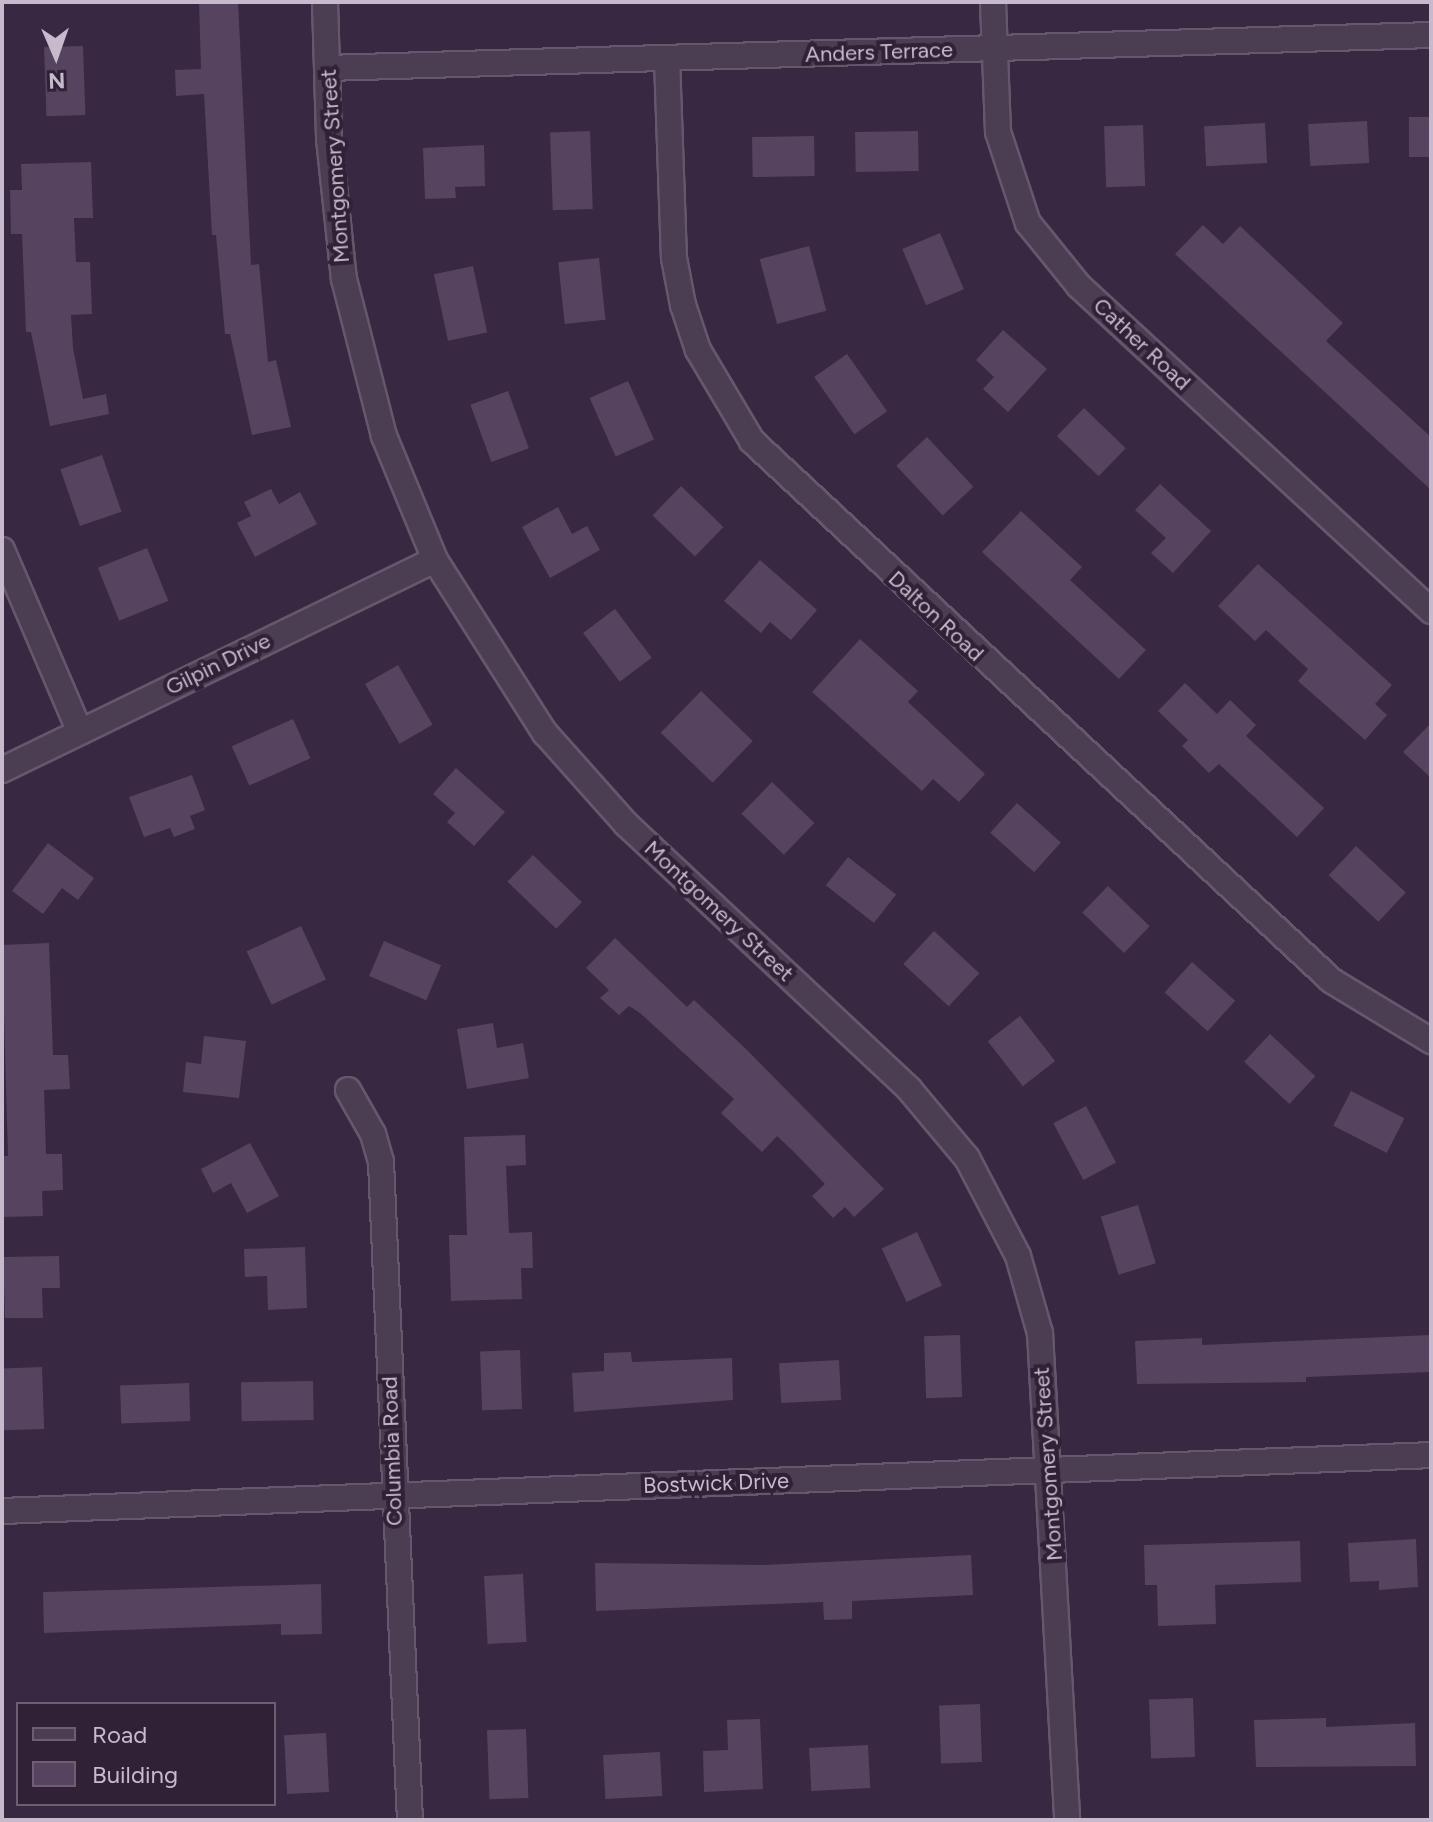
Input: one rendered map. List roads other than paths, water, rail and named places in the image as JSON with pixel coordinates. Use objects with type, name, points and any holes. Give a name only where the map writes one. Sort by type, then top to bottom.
[{"type":"street","name":"Montgomery Street","points":[[325,2],[335,218],[360,358],[411,509],[435,560],[545,733],[587,782],[909,1089],[967,1158],[1018,1256],[1035,1310],[1050,1470],[1067,1820]]},
{"type":"street","name":"Cather Road","points":[[993,2],[998,132],[1011,183],[1028,223],[1056,261],[1431,611]]},
{"type":"street","name":"Anders Terrace","points":[[327,68],[1431,35]]},
{"type":"street","name":"Dalton Road","points":[[667,59],[674,258],[683,305],[698,350],[752,441],[1332,981],[1431,1041]]},
{"type":"street","points":[[2,550],[80,732]]},
{"type":"street","name":"Gilpin Drive","points":[[2,770],[435,560]]},
{"type":"street","name":"Columbia Road","points":[[348,1090],[373,1134],[381,1162],[410,1820]]},
{"type":"street","name":"Bostwick Drive","points":[[2,1511],[1431,1455]]}]
